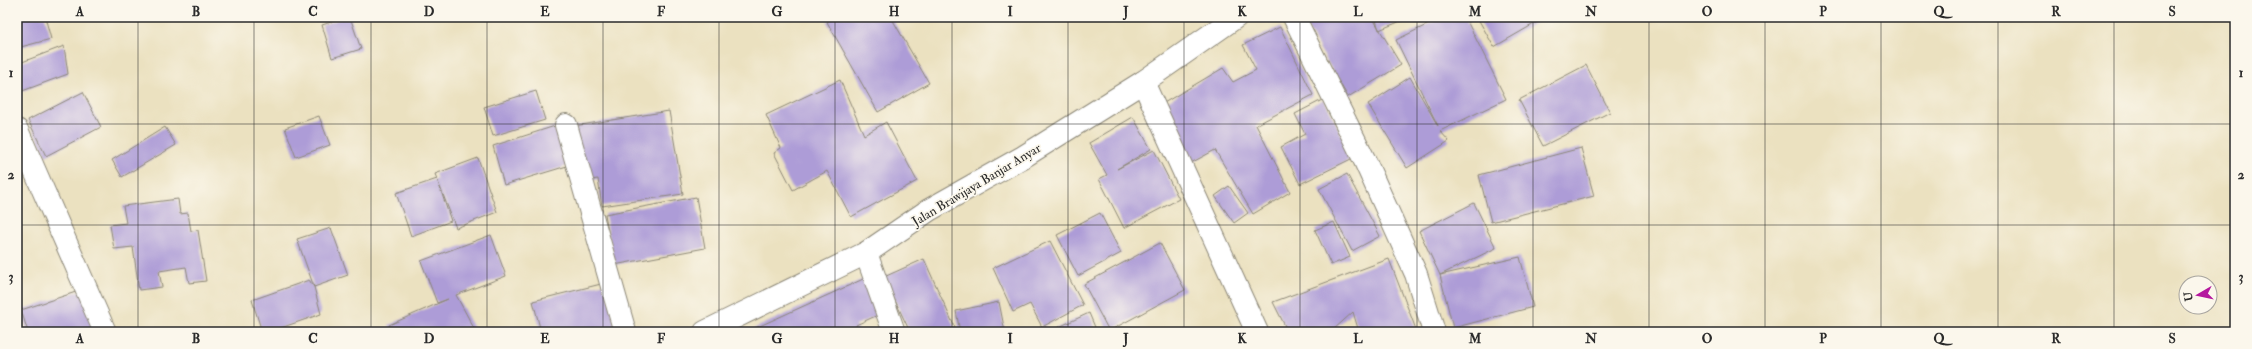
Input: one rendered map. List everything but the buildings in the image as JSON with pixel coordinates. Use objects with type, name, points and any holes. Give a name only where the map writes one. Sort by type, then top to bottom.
[{"type":"street","name":"Jalan Brawijaya Banjar Anyar","points":[[705,332],[866,253],[929,210],[1022,157],[1143,82],[1236,17]]},
{"type":"street","points":[[1294,17],[1366,161],[1416,274],[1434,332]]},
{"type":"street","points":[[1143,82],[1257,332]]},
{"type":"street","points":[[566,125],[625,332]]},
{"type":"street","points":[[17,130],[105,332]]},
{"type":"street","points":[[866,253],[894,332]]}]
